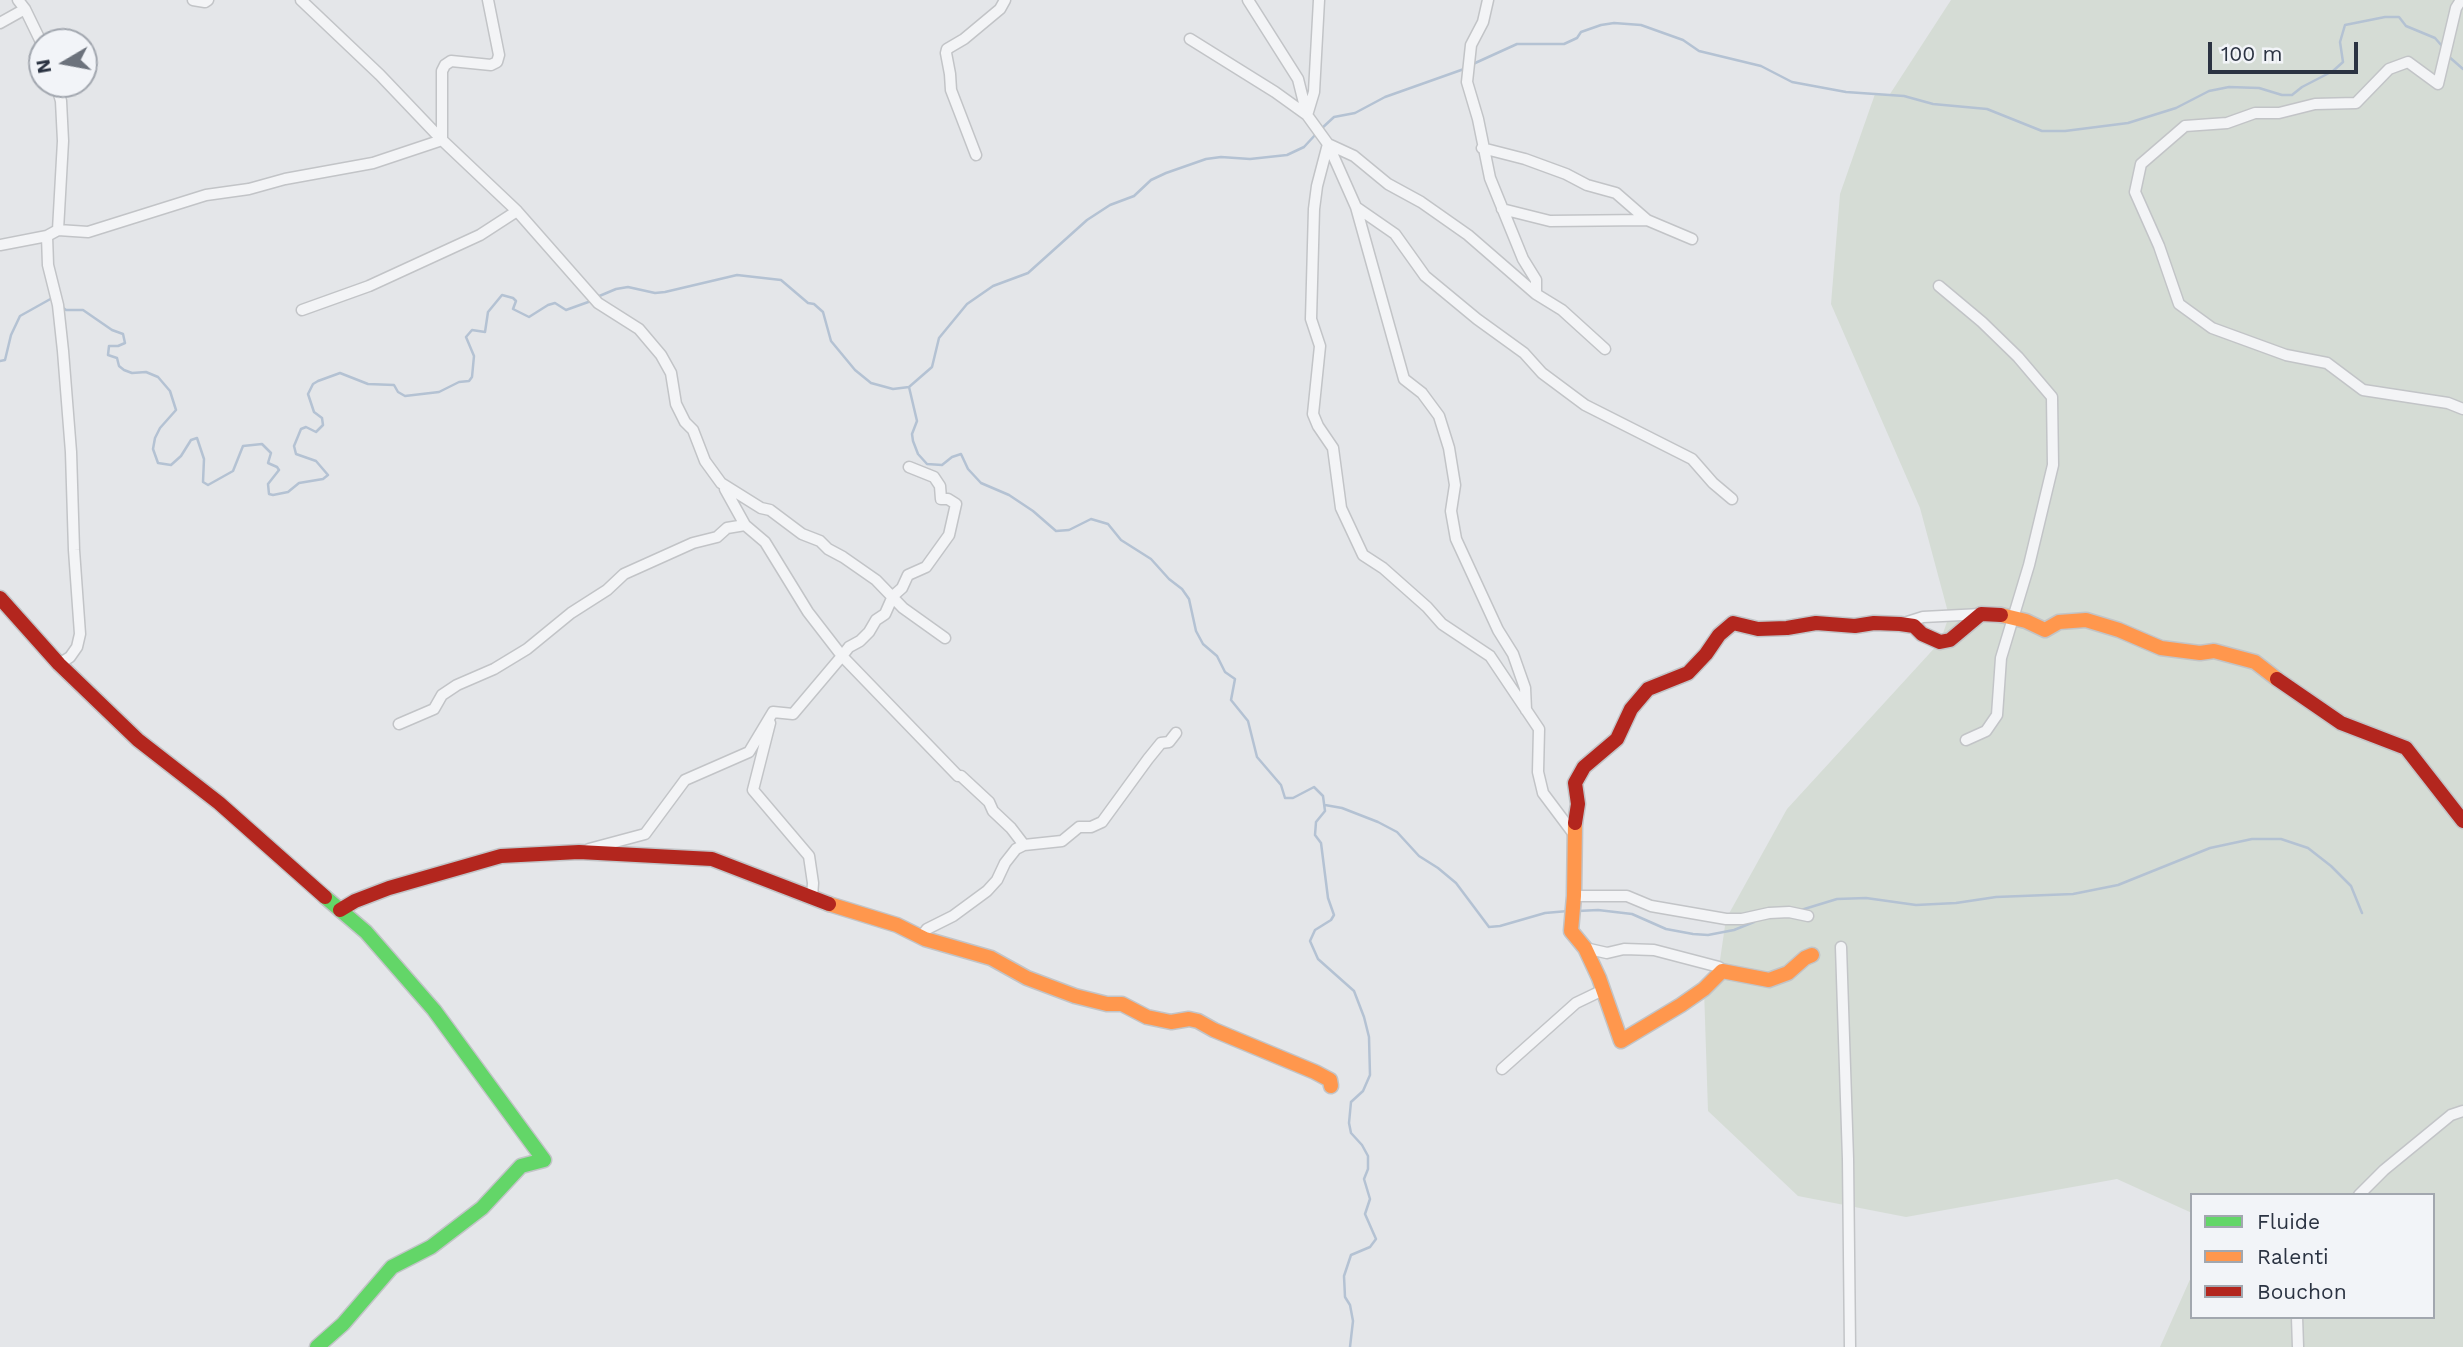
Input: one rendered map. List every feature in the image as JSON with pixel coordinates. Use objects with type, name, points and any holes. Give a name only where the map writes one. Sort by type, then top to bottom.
[{"type":"street","points":[[193,0],[208,0]]},
{"type":"street","points":[[301,0],[517,211],[598,303],[639,329],[661,355],[671,373],[676,404],[685,422],[693,429],[705,461],[745,525],[765,542],[808,612],[842,656],[958,776],[989,802],[993,811],[1024,845]]},
{"type":"street","points":[[442,140],[442,71],[445,65],[451,61],[491,65],[497,62],[499,55],[488,0]]},
{"type":"street","points":[[976,155],[951,90],[946,53],[947,49],[964,39],[1000,9],[1005,0]]},
{"type":"street","points":[[1248,0],[1298,79],[1307,115]]},
{"type":"street","points":[[1307,115],[1314,92],[1318,0]]},
{"type":"street","points":[[1488,0],[1483,22],[1471,45],[1467,82],[1478,119],[1482,148],[1502,209],[1523,259],[1536,280],[1536,294]]},
{"type":"street","points":[[2461,0],[2456,8],[2438,84],[2408,62],[2389,69],[2356,103],[2315,104],[2279,113],[2255,113],[2227,123],[2185,126],[2141,164],[2135,192],[2159,246],[2179,304],[2212,328],[2286,355],[2327,363],[2363,390],[2448,403],[2463,409]]},
{"type":"street","points":[[0,23],[21,5],[33,28]]},
{"type":"street","points":[[1190,39],[1307,115],[1328,144],[1356,207],[1404,379],[1422,393],[1439,416],[1449,449],[1455,485],[1451,511],[1456,539],[1498,630],[1513,654],[1525,688],[1526,710]]},
{"type":"street","points":[[58,230],[63,141],[60,98]]},
{"type":"street","points":[[0,245],[47,236],[58,230],[88,232],[206,195],[249,189],[285,179],[373,163],[442,140]]},
{"type":"street","points":[[1328,144],[1354,156],[1388,184],[1421,202],[1468,235],[1536,294],[1562,310],[1605,349]]},
{"type":"street","points":[[1328,144],[1314,209],[1311,319],[1320,346],[1313,414],[1333,448],[1341,508],[1363,555],[1383,568],[1442,624],[1490,656],[1539,729],[1538,772],[1543,793],[1573,833]]},
{"type":"street","points":[[1482,148],[1525,159],[1616,193],[1647,220],[1692,239]]},
{"type":"street","points":[[1356,207],[1395,234],[1425,276],[1524,353],[1542,373],[1585,405],[1692,459],[1713,483],[1732,499]]},
{"type":"street","points":[[1502,209],[1550,221],[1647,220]]},
{"type":"street","points":[[302,310],[369,286],[480,235],[517,211]]},
{"type":"street","points":[[47,236],[48,265],[58,305],[64,365],[80,634],[77,647],[70,657],[60,664]]},
{"type":"street","points":[[1939,286],[2018,357],[2052,397],[2053,465],[2029,565],[2001,658],[1997,715],[1986,731],[1966,740]]},
{"type":"street","points":[[773,712],[793,714],[849,647],[866,636],[876,620],[885,614],[893,596],[902,589],[912,572],[926,567],[949,535],[956,504],[948,499],[941,499],[940,486],[934,477],[909,467]]},
{"type":"street","points":[[721,483],[761,508],[770,510],[802,534],[820,541],[876,580],[903,608],[945,638]]},
{"type":"street","points":[[399,724],[434,709],[442,695],[457,685],[494,669],[527,649],[571,613],[607,590],[624,573],[693,544],[717,537],[727,528],[745,525]]},
{"type":"street","points":[[0,598],[60,664],[138,740],[219,803],[366,932],[434,1010],[544,1160],[521,1166],[482,1208],[431,1247],[393,1267],[343,1324],[317,1347]]},
{"type":"street","points":[[1722,971],[1704,989],[1681,1005],[1621,1041],[1586,948],[1571,931],[1574,896],[1573,833],[1578,804],[1575,783],[1584,767],[1617,739],[1631,709],[1648,689],[1688,673],[1719,635],[1733,623],[1758,629],[1816,623],[1855,626],[1900,624],[1914,626],[1922,634],[1940,642],[1950,640],[1981,614]]},
{"type":"street","points":[[1900,624],[1923,617],[1981,614],[1997,614],[2045,629],[2059,622],[2086,620],[2119,630],[2161,648],[2200,653],[2214,651],[2255,662],[2293,692],[2341,723],[2406,747],[2463,821]]},
{"type":"street","points":[[579,852],[646,834],[685,780],[749,752],[773,712]]},
{"type":"street","points":[[773,712],[753,790],[809,856],[812,897]]},
{"type":"street","points":[[921,937],[927,929],[953,916],[987,891],[998,880],[1005,863],[1016,849],[1024,845],[1062,841],[1079,827],[1091,827],[1102,822],[1147,759],[1161,743],[1169,742],[1176,733]]},
{"type":"street","points":[[340,910],[389,888],[501,856],[579,852],[712,859],[812,897],[897,925],[921,937],[991,958],[1027,978],[1075,996],[1107,1004],[1122,1004],[1147,1017],[1171,1022],[1189,1019],[1198,1021],[1315,1072],[1330,1080],[1331,1086]]},
{"type":"street","points":[[1574,896],[1627,896],[1651,906],[1726,919],[1789,912],[1808,916]]},
{"type":"street","points":[[1841,947],[1848,1158],[1850,1347]]},
{"type":"street","points":[[1586,948],[1607,953],[1624,949],[1654,950],[1719,967],[1722,971],[1769,980],[1788,973],[1805,958],[1812,956]]},
{"type":"street","points":[[1502,1069],[1576,1003],[1603,990]]},
{"type":"street","points":[[2361,1193],[2384,1170],[2451,1115],[2463,1111]]},
{"type":"street","points":[[2297,1319],[2298,1347]]},
{"type":"shaded area","points":[[1951,0],[2463,0],[2463,1347],[2160,1347],[2190,1280],[2190,1319],[2435,1319],[2435,1193],[2190,1193],[2190,1212],[2117,1179],[1906,1217],[1798,1196],[1708,1111],[1704,989],[1719,967],[1726,919],[1787,809],[1940,642],[1949,616],[1920,508],[1831,304],[1840,194],[1875,94],[1890,94]]},
{"type":"waterway","points":[[1473,64],[1517,44],[1564,44],[1577,38],[1581,32],[1601,25],[1641,25],[1683,40],[1699,51],[1761,66],[1792,82],[1846,92],[1904,96],[1933,104],[1987,109],[2042,131],[2065,131],[2128,123],[2176,108],[2209,91],[2229,87],[2259,88],[2292,95],[2333,71],[2343,62],[2340,42],[2345,25],[2399,17],[2406,26],[2435,38],[2442,46]]},
{"type":"waterway","points":[[2447,55],[2463,69]]},
{"type":"waterway","points":[[1321,129],[1334,117],[1355,113],[1385,97],[1464,69]]},
{"type":"waterway","points":[[597,297],[628,287],[655,293],[665,292],[737,275],[781,280],[823,312],[831,341],[855,370],[871,383],[893,389],[909,387],[932,367],[939,338],[967,304],[993,286],[1028,273],[1087,220],[1110,205],[1134,196],[1151,180],[1206,159],[1250,159],[1287,155],[1304,147],[1316,134]]},
{"type":"waterway","points":[[62,307],[66,310],[83,310],[112,330],[123,334],[125,343],[109,346],[108,355],[117,358],[119,366],[124,370],[132,373],[146,372],[158,377],[170,391],[176,410],[155,438],[153,449],[158,463],[171,465],[181,456],[191,440],[197,438],[204,459],[203,482],[208,485],[233,471],[243,446],[262,444],[271,453],[268,463],[279,470],[268,484],[269,494],[273,495],[288,492],[299,483],[323,479],[328,475],[316,461],[296,454],[294,446],[301,429],[306,427],[316,432],[323,425],[322,418],[314,412],[308,394],[313,384],[340,373],[368,384],[394,385],[398,392],[405,396],[439,392],[459,382],[469,381],[472,377],[474,356],[466,337],[472,330],[485,332],[488,312],[502,295],[513,298],[516,301],[513,309],[529,317],[555,303],[566,310],[591,301]]},
{"type":"waterway","points":[[0,361],[5,360],[11,335],[20,316],[54,297]]},
{"type":"waterway","points":[[909,387],[917,421],[912,434],[913,441],[918,454],[927,464],[942,465],[961,454],[968,469],[981,483],[1009,495],[1056,531],[1069,530],[1091,519],[1108,524],[1121,540],[1151,559],[1182,589],[1189,599],[1196,631],[1203,644],[1217,656],[1225,672],[1235,679],[1231,700],[1248,721],[1257,757],[1281,785],[1285,798],[1293,798],[1314,787],[1323,796],[1325,811],[1316,822],[1315,835],[1321,843],[1328,898],[1334,915],[1315,930],[1310,941],[1318,959],[1354,991],[1369,1037],[1370,1075],[1363,1091],[1351,1102],[1349,1123],[1351,1133],[1368,1156],[1368,1169],[1364,1179],[1370,1199],[1365,1214],[1376,1239],[1370,1247],[1351,1255],[1344,1276],[1345,1297],[1350,1305],[1353,1321],[1350,1347]]},
{"type":"waterway","points":[[1325,805],[1342,808],[1397,832],[1419,856],[1456,883],[1489,927],[1545,913],[1568,911]]},
{"type":"waterway","points":[[1801,910],[1837,899],[1866,898],[1916,905],[1996,897],[2073,894],[2118,885],[2210,848],[2252,839],[2281,839],[2308,848],[2331,866],[2351,886],[2362,913]]},
{"type":"waterway","points":[[1578,911],[1598,910],[1632,914],[1666,929],[1708,935],[1734,930],[1754,922]]},
{"type":"traffic: fast","points":[[317,1347],[343,1324],[392,1267],[431,1247],[482,1208],[521,1166],[544,1160],[434,1010],[366,932],[325,897]]},
{"type":"traffic: slow","points":[[2001,615],[2026,621],[2045,630],[2059,622],[2086,620],[2119,630],[2161,648],[2200,653],[2214,651],[2255,662],[2277,679]]},
{"type":"traffic: slow","points":[[1575,823],[1571,931],[1585,948],[1599,978],[1621,1041],[1681,1005],[1704,989],[1722,971],[1769,980],[1788,973],[1812,955]]},
{"type":"traffic: slow","points":[[829,904],[897,925],[925,939],[991,958],[1027,978],[1075,996],[1107,1004],[1122,1004],[1147,1017],[1171,1022],[1189,1019],[1198,1021],[1315,1072],[1330,1080],[1331,1086]]},
{"type":"traffic: jam","points":[[0,598],[59,664],[138,740],[219,803],[325,897]]},
{"type":"traffic: jam","points":[[1575,823],[1578,804],[1575,783],[1584,767],[1617,739],[1631,709],[1648,689],[1688,673],[1719,635],[1733,623],[1758,629],[1816,623],[1855,626],[1874,623],[1900,624],[1914,626],[1922,634],[1940,642],[1950,640],[1981,614],[2001,615]]},
{"type":"traffic: jam","points":[[2277,679],[2341,723],[2406,748],[2463,821]]},
{"type":"traffic: jam","points":[[340,910],[389,888],[501,856],[579,852],[712,859],[829,904]]}]
